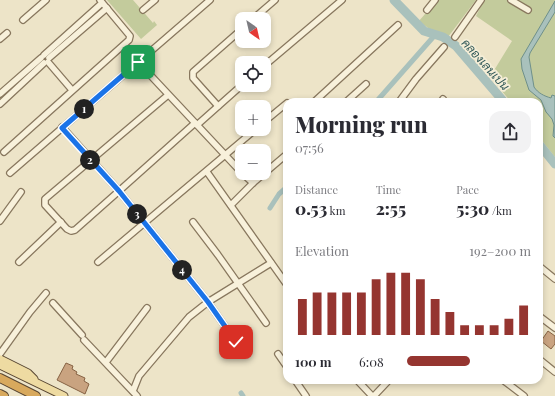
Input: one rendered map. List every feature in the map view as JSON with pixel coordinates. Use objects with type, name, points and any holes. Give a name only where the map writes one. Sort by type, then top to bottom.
[{"type":"highway","points":[[0,378],[36,396]]},
{"type":"highway","points":[[0,394],[4,396]]},
{"type":"main road","points":[[0,359],[28,373],[40,384]]},
{"type":"main road","points":[[0,365],[64,396]]},
{"type":"street","points":[[23,20],[46,0]]},
{"type":"street","points":[[144,10],[155,0]]},
{"type":"street","points":[[10,173],[210,0]]},
{"type":"street","points":[[261,12],[275,0]]},
{"type":"street","points":[[271,60],[342,0]]},
{"type":"street","points":[[427,10],[435,0]]},
{"type":"street","points":[[455,37],[481,0]]},
{"type":"street","points":[[511,0],[528,10]]},
{"type":"street","points":[[0,104],[103,4],[130,36],[130,38],[4,152]]},
{"type":"street","points":[[318,98],[398,25]]},
{"type":"street","points":[[0,38],[7,33]]},
{"type":"street","points":[[218,106],[194,78],[193,72],[235,35]]},
{"type":"street","points":[[401,98],[444,47]]},
{"type":"street","points":[[45,59],[72,90]]},
{"type":"street","points":[[0,94],[45,59]]},
{"type":"street","points":[[138,62],[235,166]]},
{"type":"street","points":[[350,98],[366,84]]},
{"type":"street","points":[[168,95],[45,199],[45,205],[67,229],[71,231],[75,230],[235,91]]},
{"type":"street","points":[[271,116],[283,107]]},
{"type":"street","points":[[62,128],[119,191],[143,223],[208,302],[236,342]]},
{"type":"street","points":[[98,262],[143,223],[207,172],[248,136]]},
{"type":"street","points":[[231,205],[253,183],[283,157]]},
{"type":"street","points":[[207,172],[283,280]]},
{"type":"street","points":[[250,180],[253,183]]},
{"type":"street","points":[[0,221],[21,192]]},
{"type":"street","points":[[19,262],[61,222]]},
{"type":"street","points":[[193,222],[266,323]]},
{"type":"street","points":[[132,391],[138,376],[189,317],[208,302],[271,263]]},
{"type":"street","points":[[543,269],[555,279]]},
{"type":"street","points":[[0,354],[30,312],[46,293]]},
{"type":"street","points":[[53,303],[137,396]]},
{"type":"street","points":[[106,362],[148,308]]},
{"type":"street","points":[[543,319],[555,328]]},
{"type":"street","points":[[278,354],[283,361]]},
{"type":"street","points":[[543,362],[555,372]]},
{"type":"street","points":[[298,384],[306,396]]},
{"type":"street","points":[[361,384],[373,396],[385,384]]},
{"type":"street","points":[[508,384],[524,396]]},
{"type":"green space","points":[[107,0],[133,0],[153,23],[154,21],[157,25],[141,39]]},
{"type":"green space","points":[[437,0],[476,0],[448,37],[432,31],[419,21]]},
{"type":"green space","points":[[484,0],[555,0],[555,157],[543,142],[543,98],[508,98],[490,77],[512,41],[476,16]]},
{"type":"water","points":[[555,1],[555,12],[529,57],[534,87],[539,93],[546,96],[551,98],[552,95],[555,96],[555,138],[553,136],[554,125],[543,105],[543,98],[539,98],[529,90],[522,69],[521,59]]},
{"type":"building","points":[[548,331],[555,336],[555,344],[551,349],[543,343],[543,338]]},
{"type":"building","points":[[66,363],[73,366],[72,369],[77,372],[76,374],[85,378],[84,381],[89,384],[85,394],[57,380]]},
{"type":"waterway","name":"คลองเลนเปน","points":[[394,0],[424,31],[443,37],[456,46],[501,98]]},
{"type":"waterway","points":[[380,98],[435,35]]},
{"type":"waterway","name":"คลองเลนเปน","points":[[543,149],[555,164]]},
{"type":"waterway","points":[[270,208],[283,190]]},
{"type":"route","points":[[138,62],[62,128],[119,191],[143,223],[208,302],[236,342]]}]
